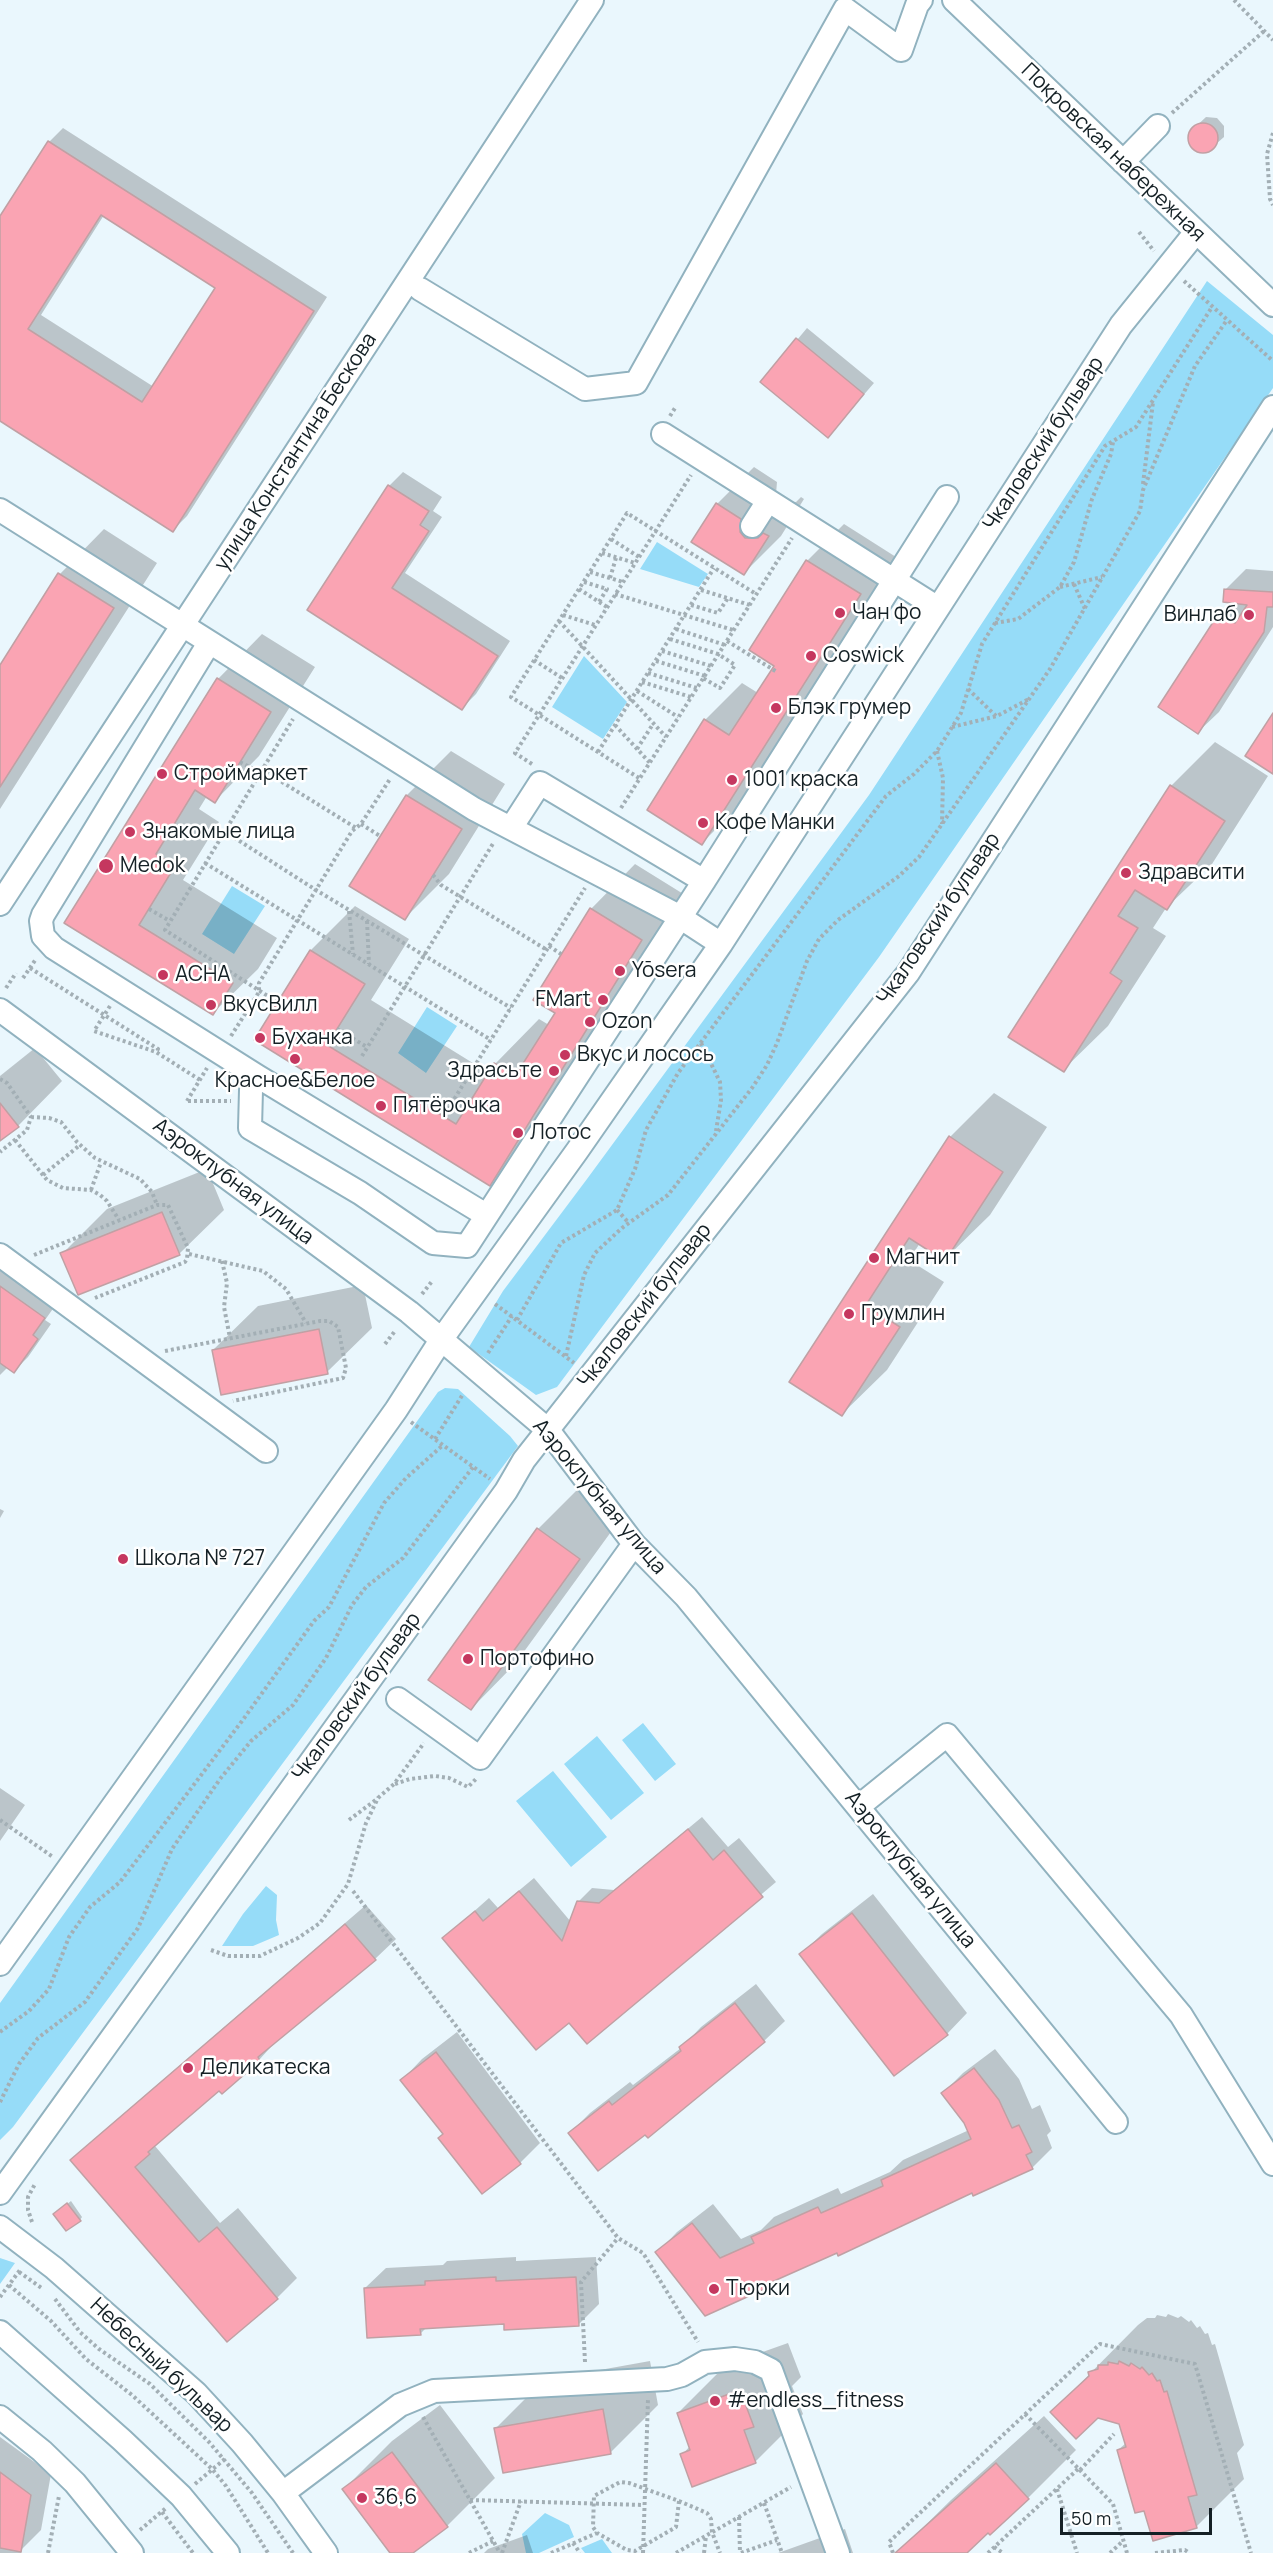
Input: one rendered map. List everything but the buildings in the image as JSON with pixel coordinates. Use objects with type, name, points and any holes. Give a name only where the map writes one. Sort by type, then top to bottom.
[{"type":"street","name":"улица Константина Бескова","points":[[0,904],[592,0]]},
{"type":"street","points":[[420,289],[585,389],[636,383],[845,9],[901,50],[917,4],[921,0]]},
{"type":"street","name":"Покровская набережная","points":[[954,0],[1273,305]]},
{"type":"street","points":[[1123,162],[1158,126]]},
{"type":"street","name":"Чкаловский бульвар","points":[[0,1964],[8,1936],[396,1410],[441,1340],[577,1151],[721,944],[1121,325],[1196,232]]},
{"type":"street","name":"Чкаловский бульвар","points":[[0,2193],[548,1430],[908,973],[1273,407]]},
{"type":"street","points":[[663,434],[938,608]]},
{"type":"street","points":[[257,1076],[251,1090],[250,1128],[360,1193],[433,1243],[467,1246],[678,917],[704,881],[947,497]]},
{"type":"street","points":[[757,529],[773,504]]},
{"type":"street","points":[[0,510],[474,809],[678,917],[721,944]]},
{"type":"street","points":[[209,643],[44,915],[41,921],[43,936],[54,948],[257,1076],[486,1215]]},
{"type":"street","points":[[510,828],[540,783],[704,881]]},
{"type":"street","name":"Аэроклубная улица","points":[[3,999],[409,1312],[548,1430],[573,1467],[634,1544],[686,1597],[1116,2122]]},
{"type":"street","points":[[6,1259],[266,1450]]},
{"type":"street","points":[[398,1700],[480,1758],[634,1544]]},
{"type":"street","points":[[858,1807],[947,1735],[1181,2015],[1273,2164]]},
{"type":"street","name":"Небесный бульвар","points":[[0,2227],[54,2268],[196,2393],[242,2443],[283,2493],[326,2553]]},
{"type":"street","points":[[0,2332],[122,2439],[181,2496],[228,2553]]},
{"type":"street","points":[[283,2493],[412,2398],[448,2388],[667,2379],[682,2375],[710,2361],[735,2359],[755,2362],[771,2370],[838,2553]]},
{"type":"street","points":[[0,2417],[63,2472],[101,2513],[132,2553]]},
{"type":"path","points":[[1234,0],[1273,40]]},
{"type":"path","points":[[1158,126],[1264,31]]},
{"type":"path","points":[[1273,134],[1267,153],[1270,199],[1273,205]]},
{"type":"path","points":[[1139,232],[1158,256]]},
{"type":"path","points":[[1184,281],[1273,361]]},
{"type":"path","points":[[517,1320],[561,1243],[617,1210],[635,1169],[646,1130],[678,1073],[886,796],[914,774],[937,751],[961,713],[982,644],[995,623],[1105,446],[1136,427],[1212,307]]},
{"type":"path","points":[[1143,490],[1195,366],[1227,320]]},
{"type":"path","points":[[566,1356],[584,1275],[595,1253],[629,1223],[668,1195],[767,1065],[807,961],[819,939],[838,920],[920,857],[1050,669],[1140,511],[1154,398]]},
{"type":"path","points":[[995,623],[1018,619],[1060,587],[1074,562],[1092,499],[1111,454],[1113,441]]},
{"type":"path","points":[[530,763],[515,753],[692,474]]},
{"type":"path","points":[[639,778],[511,697],[627,513],[756,594]]},
{"type":"path","points":[[616,816],[792,537]]},
{"type":"path","points":[[611,539],[639,557]]},
{"type":"path","points":[[602,553],[634,564]]},
{"type":"path","points":[[610,578],[616,558]]},
{"type":"path","points":[[598,752],[714,568]]},
{"type":"path","points":[[590,572],[623,582]]},
{"type":"path","points":[[1060,587],[1103,577]]},
{"type":"path","points":[[584,582],[607,589],[599,602]]},
{"type":"path","points":[[1074,584],[1085,609]]},
{"type":"path","points":[[579,589],[607,607]]},
{"type":"path","points":[[701,590],[750,605]]},
{"type":"path","points":[[615,594],[733,630]]},
{"type":"path","points":[[691,605],[718,613],[728,598]]},
{"type":"path","points":[[563,615],[595,625]]},
{"type":"path","points":[[559,621],[666,737]]},
{"type":"path","points":[[676,629],[726,643],[777,672]]},
{"type":"path","points":[[695,646],[698,636]]},
{"type":"path","points":[[656,661],[704,677],[720,688],[735,665],[718,654],[670,639]]},
{"type":"path","points":[[662,651],[711,666]]},
{"type":"path","points":[[678,668],[681,657]]},
{"type":"path","points":[[534,660],[562,678]]},
{"type":"path","points":[[648,673],[697,688]]},
{"type":"path","points":[[658,687],[661,677]]},
{"type":"path","points":[[642,682],[691,697]]},
{"type":"path","points":[[968,689],[997,716]]},
{"type":"path","points":[[637,691],[678,717]]},
{"type":"path","points":[[952,727],[997,716],[1030,699]]},
{"type":"path","points":[[277,1002],[165,930],[290,723]]},
{"type":"path","points":[[637,749],[653,723]]},
{"type":"path","points":[[615,725],[650,763]]},
{"type":"path","points":[[937,751],[943,778],[942,825]]},
{"type":"path","points":[[240,762],[260,770],[356,828]]},
{"type":"path","points":[[250,1102],[187,1101],[218,1050],[235,1032],[259,992],[259,984],[297,921],[356,828],[362,825],[390,778]]},
{"type":"path","points":[[362,825],[380,836]]},
{"type":"path","points":[[224,831],[316,890],[511,1008]]},
{"type":"path","points":[[362,1056],[491,847]]},
{"type":"path","points":[[205,863],[491,1040]]},
{"type":"path","points":[[433,874],[441,885],[460,897],[561,954]]},
{"type":"path","points":[[448,1110],[580,896]]},
{"type":"path","points":[[149,909],[170,921]]},
{"type":"path","points":[[350,910],[353,955]]},
{"type":"path","points":[[368,921],[369,965]]},
{"type":"path","points":[[30,968],[158,1049],[156,1052]]},
{"type":"path","points":[[3,999],[16,973]]},
{"type":"path","points":[[103,1017],[94,1031],[156,1052],[200,1080]]},
{"type":"path","points":[[337,1029],[367,1047]]},
{"type":"path","points":[[702,1043],[720,1082],[721,1100],[716,1132]]},
{"type":"path","points":[[0,1079],[7,1083],[31,1117]]},
{"type":"path","points":[[454,1101],[466,1108]]},
{"type":"path","points":[[0,1152],[27,1130],[31,1117]]},
{"type":"path","points":[[31,1117],[49,1118],[61,1122],[80,1145],[101,1162],[140,1179],[152,1192],[157,1205]]},
{"type":"path","points":[[15,1140],[47,1180],[63,1188],[92,1190],[106,1201],[119,1220]]},
{"type":"path","points":[[43,1174],[80,1145]]},
{"type":"path","points":[[92,1190],[101,1162]]},
{"type":"path","points":[[6,1259],[157,1205],[164,1203],[172,1209],[189,1254],[185,1262],[72,1308]]},
{"type":"path","points":[[617,1210],[629,1223]]},
{"type":"path","points":[[189,1254],[262,1271],[275,1278],[286,1289],[306,1323]]},
{"type":"path","points":[[222,1262],[227,1283],[224,1307],[230,1338]]},
{"type":"path","points":[[422,1294],[433,1280]]},
{"type":"path","points":[[495,1304],[575,1363]]},
{"type":"path","points":[[485,1359],[512,1316]]},
{"type":"path","points":[[138,1356],[306,1323],[329,1321],[338,1328],[346,1368],[343,1378],[206,1406]]},
{"type":"path","points":[[386,1344],[395,1331]]},
{"type":"path","points":[[435,1439],[463,1394]]},
{"type":"path","points":[[411,1422],[493,1481]]},
{"type":"path","points":[[0,2032],[29,2011],[49,1989],[69,1938],[90,1907],[120,1882],[242,1721],[314,1621],[329,1606],[384,1503],[406,1478],[443,1445]]},
{"type":"path","points":[[0,2102],[19,2064],[38,2038],[85,2002],[138,1928],[172,1849],[220,1779],[251,1742],[293,1706],[326,1658],[348,1613],[366,1587],[402,1558],[473,1467]]},
{"type":"path","points":[[349,1820],[394,1784],[436,1726]]},
{"type":"path","points":[[394,1784],[410,1779],[435,1776],[449,1778],[468,1787],[485,1771],[480,1758]]},
{"type":"path","points":[[211,1950],[228,1956],[260,1956],[298,1938],[320,1923],[348,1884],[366,1823],[378,1798]]},
{"type":"path","points":[[0,1820],[53,1857]]},
{"type":"path","points":[[353,1891],[618,2238],[643,2253],[710,2361]]},
{"type":"path","points":[[32,2222],[28,2210],[28,2198],[35,2184]]},
{"type":"path","points":[[586,2382],[581,2282],[618,2238]]},
{"type":"path","points":[[0,2297],[33,2253]]},
{"type":"path","points":[[19,2272],[45,2290]]},
{"type":"path","points":[[9,2285],[51,2321],[86,2359],[132,2394],[212,2469],[226,2486],[268,2553]]},
{"type":"path","points":[[53,2296],[80,2332],[99,2349],[150,2384],[209,2442],[252,2493],[293,2553]]},
{"type":"path","points":[[893,2553],[889,2542],[1100,2344],[1195,2364],[1251,2553]]},
{"type":"path","points":[[412,2398],[501,2553]]},
{"type":"path","points":[[643,2550],[647,2411]]},
{"type":"path","points":[[1025,2414],[1113,2504],[1127,2553]]},
{"type":"path","points":[[988,2553],[1079,2470],[1114,2434]]},
{"type":"path","points":[[48,2553],[63,2472]]},
{"type":"path","points":[[679,2501],[676,2527],[643,2550],[630,2551],[597,2533],[592,2523],[596,2493],[620,2482],[629,2483],[679,2501],[707,2513],[711,2519],[712,2532],[720,2553]]},
{"type":"path","points":[[1056,2489],[1077,2553]]},
{"type":"path","points":[[470,2499],[644,2505]]},
{"type":"path","points":[[676,2553],[769,2500]]},
{"type":"path","points":[[501,2553],[521,2501]]},
{"type":"path","points":[[764,2503],[782,2553]]},
{"type":"path","points":[[162,2512],[193,2553]]},
{"type":"path","points":[[739,2517],[740,2553],[777,2540]]},
{"type":"path","points":[[551,2553],[597,2533]]},
{"type":"path","points":[[704,2553],[706,2536]]},
{"type":"path","points":[[469,2553],[494,2541]]},
{"type":"path","points":[[1110,2553],[1123,2541]]},
{"type":"path","points":[[573,2543],[580,2553]]},
{"type":"path","points":[[994,2547],[1003,2553]]},
{"type":"path","points":[[1155,2553],[1185,2550],[1189,2553]]},
{"type":"shaded area","points":[[1207,281],[1273,335],[1273,388],[879,957],[557,1387],[536,1395],[469,1347],[503,1291],[869,795]]},
{"type":"shaded area","points":[[657,542],[708,574],[699,587],[640,569]]},
{"type":"shaded area","points":[[584,656],[627,702],[603,739],[552,707]]},
{"type":"shaded area","points":[[232,886],[265,906],[234,954],[202,934]]},
{"type":"shaded area","points":[[427,1007],[457,1026],[426,1073],[398,1053]]},
{"type":"shaded area","points":[[445,1388],[458,1389],[518,1446],[13,2127],[0,2140],[0,2003],[438,1392]]},
{"type":"shaded area","points":[[643,1723],[676,1764],[655,1781],[622,1740]]},
{"type":"shaded area","points":[[597,1736],[644,1793],[611,1820],[564,1764]]},
{"type":"shaded area","points":[[553,1771],[607,1837],[571,1867],[516,1801]]},
{"type":"shaded area","points":[[266,1886],[277,1895],[276,1920],[279,1935],[253,1946],[222,1946],[243,1914]]},
{"type":"shaded area","points":[[0,2258],[15,2263],[0,2284]]},
{"type":"shaded area","points":[[545,2513],[569,2525],[574,2537],[539,2553],[526,2553],[522,2534]]},
{"type":"shaded area","points":[[602,2539],[612,2553],[585,2553],[581,2548]]},
{"type":"place","name":"Чан фо","points":[[840,613]]},
{"type":"place","name":"Винлаб","points":[[1249,615]]},
{"type":"place","name":"Coswick","points":[[811,656]]},
{"type":"place","name":"Блэк грумер","points":[[776,708]]},
{"type":"place","name":"Строймаркет","points":[[162,774]]},
{"type":"place","name":"1001 краска","points":[[732,780]]},
{"type":"place","name":"Кофе Манки","points":[[703,823]]},
{"type":"place","name":"Знакомые лица","points":[[130,832]]},
{"type":"place","name":"Medok","points":[[106,866]]},
{"type":"place","name":"Здравсити","points":[[1126,873]]},
{"type":"place","name":"Yōsera","points":[[620,971]]},
{"type":"place","name":"АСНА","points":[[163,975]]},
{"type":"place","name":"FMart","points":[[603,1000]]},
{"type":"place","name":"ВкусВилл","points":[[211,1005]]},
{"type":"place","name":"Ozon","points":[[590,1022]]},
{"type":"place","name":"Буханка","points":[[260,1038]]},
{"type":"place","name":"Вкус и лосось","points":[[565,1055]]},
{"type":"place","name":"Красное&Белое","points":[[295,1059]]},
{"type":"place","name":"Здрасьте","points":[[554,1071]]},
{"type":"place","name":"Пятёрочка","points":[[381,1106]]},
{"type":"place","name":"Лотос","points":[[518,1133]]},
{"type":"place","name":"Магнит","points":[[874,1258]]},
{"type":"place","name":"Грумлин","points":[[849,1314]]},
{"type":"place","name":"Школа № 727","points":[[123,1559]]},
{"type":"place","name":"Портофино","points":[[468,1659]]},
{"type":"place","name":"Деликатеска","points":[[188,2068]]},
{"type":"place","name":"Тюрки","points":[[714,2289]]},
{"type":"place","name":"#endless_fitness","points":[[715,2401]]},
{"type":"place","name":"36,6","points":[[362,2498]]}]
